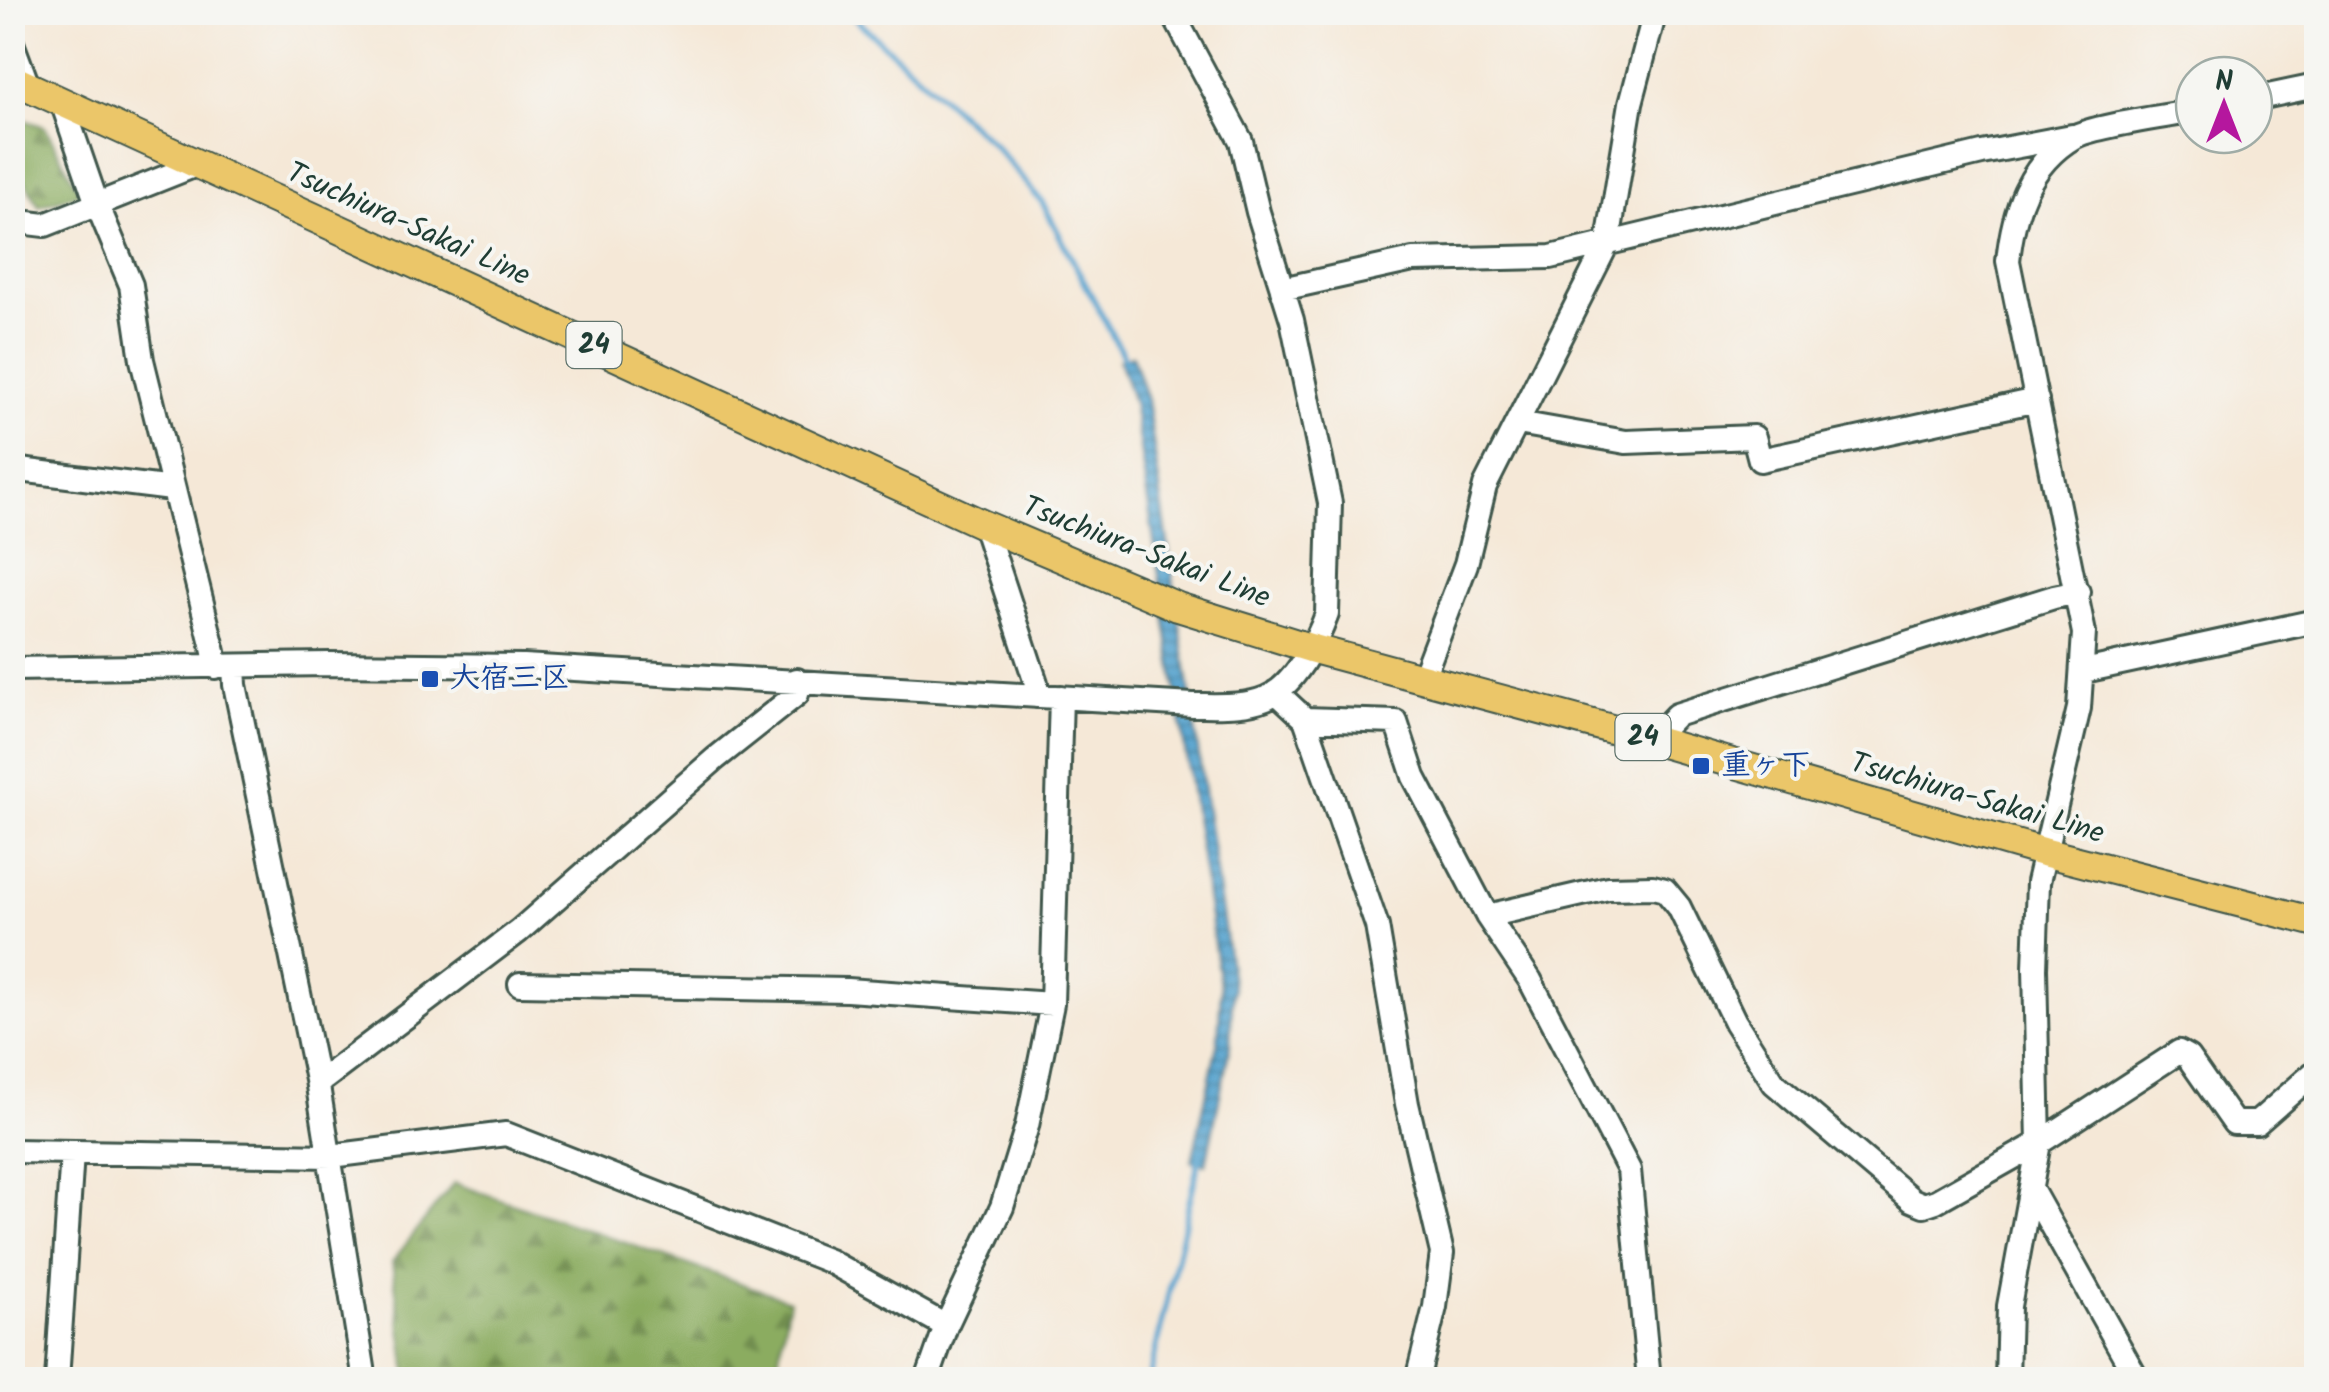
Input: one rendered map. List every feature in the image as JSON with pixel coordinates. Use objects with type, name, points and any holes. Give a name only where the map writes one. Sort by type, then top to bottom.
[{"type":"main road","name":"Tsuchiura-Sakai Line","points":[[20,82],[984,525],[1146,595],[1310,648],[1424,676],[2043,852],[2316,922]]},
{"type":"street","points":[[12,669],[523,666],[1234,704],[1259,700],[1276,692],[1310,648],[1327,614],[1330,503],[1282,289],[1241,141],[1172,12]]},
{"type":"street","points":[[1424,676],[1466,564],[1485,486],[1608,242],[1631,103],[1655,12]]},
{"type":"street","points":[[12,43],[20,82]]},
{"type":"street","points":[[2274,95],[2316,86]]},
{"type":"street","points":[[62,102],[130,285],[142,360],[214,652],[234,686],[317,1080],[365,1380]]},
{"type":"street","points":[[1282,289],[1413,260],[1552,257],[1982,153],[2174,115]]},
{"type":"street","points":[[2007,1380],[2009,1306],[2039,1143],[2034,930],[2043,852],[2079,708],[2084,670],[2078,592],[2008,261],[2012,224],[2028,182],[2043,162],[2076,135]]},
{"type":"street","points":[[12,221],[45,225],[196,165]]},
{"type":"street","points":[[1518,422],[1626,442],[1754,437],[1760,460],[2037,400]]},
{"type":"street","points":[[12,469],[172,490]]},
{"type":"street","points":[[984,525],[1036,683],[1036,696]]},
{"type":"street","points":[[1652,740],[1676,716],[2078,592]]},
{"type":"street","points":[[2084,670],[2316,621]]},
{"type":"street","points":[[317,1080],[325,1078],[519,931],[715,759],[797,694],[797,680]]},
{"type":"street","points":[[1276,692],[1305,719],[1378,926],[1407,1104],[1442,1254],[1435,1307],[1417,1380]]},
{"type":"street","points":[[926,1380],[946,1326],[1002,1206],[1027,1126],[1052,1004],[1061,697]]},
{"type":"street","points":[[1305,719],[1396,722],[1414,777],[1488,916],[1530,980],[1629,1170],[1648,1380]]},
{"type":"street","points":[[1488,916],[1608,888],[1665,890],[1679,907],[1735,1022],[1774,1083],[1912,1200],[1924,1204],[2039,1143],[2178,1052],[2188,1058],[2234,1122],[2257,1122],[2316,1071]]},
{"type":"street","points":[[520,984],[847,990],[1052,1004]]},
{"type":"street","points":[[12,1151],[331,1156],[506,1134],[830,1260],[946,1326]]},
{"type":"street","points":[[58,1380],[72,1152]]},
{"type":"street","points":[[2032,1191],[2138,1380]]},
{"type":"green space","points":[[13,116],[45,127],[80,193],[39,206],[13,161]]},
{"type":"green space","points":[[454,1183],[789,1300],[775,1379],[408,1379],[392,1262]]},
{"type":"water","points":[[1132,355],[1147,400],[1233,988],[1230,1046],[1206,1164],[1192,1161],[1218,1040],[1221,991],[1133,402],[1119,360]]},
{"type":"waterway","points":[[848,12],[993,144],[1042,202],[1127,363]]},
{"type":"waterway","points":[[1149,1380],[1200,1155]]},
{"type":"place","name":"大宿三区","points":[[430,679]]},
{"type":"place","name":"重ヶ下","points":[[1701,766]]}]
